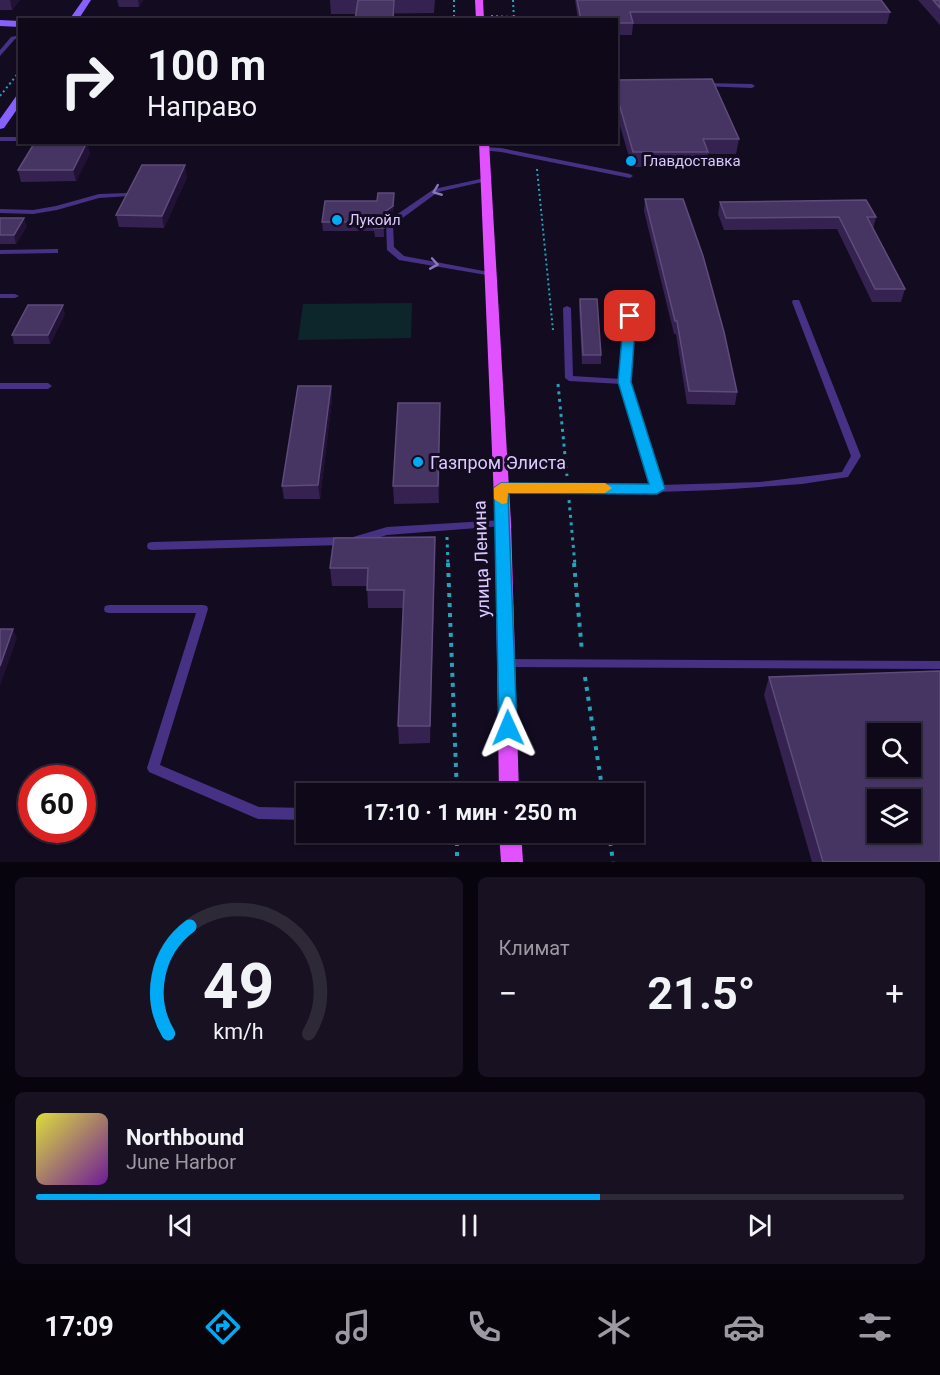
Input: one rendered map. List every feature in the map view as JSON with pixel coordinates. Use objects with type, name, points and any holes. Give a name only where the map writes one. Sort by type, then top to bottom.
[{"type":"main road","points":[[74,18],[87,0]]},
{"type":"main road","points":[[479,0],[484,18]]},
{"type":"main road","points":[[0,23],[18,24]]},
{"type":"main road","points":[[0,126],[18,100]]},
{"type":"main road","name":"улица Ленина","points":[[484,146],[503,523],[509,783]]},
{"type":"main road","points":[[511,843],[512,862]]},
{"type":"lane","points":[[0,54],[13,38],[18,37]]},
{"type":"lane","points":[[696,85],[752,86]]},
{"type":"lane","points":[[0,139],[18,139]]},
{"type":"lane","points":[[484,146],[630,176]]},
{"type":"lane","points":[[485,180],[436,190],[388,224],[390,248],[402,258],[489,274]]},
{"type":"lane","points":[[0,211],[41,211],[99,196],[127,195]]},
{"type":"lane","points":[[0,252],[55,251]]},
{"type":"lane","points":[[0,296],[15,296]]},
{"type":"lane","points":[[501,488],[657,489],[808,481],[845,475],[856,456],[796,302]]},
{"type":"lane","points":[[567,308],[569,378],[625,382]]},
{"type":"lane","points":[[630,316],[625,382],[657,489]]},
{"type":"lane","points":[[0,386],[48,386]]},
{"type":"lane","points":[[152,546],[315,543],[359,540],[387,531],[503,523]]},
{"type":"lane","points":[[109,609],[202,609],[153,768],[258,813],[296,814]]},
{"type":"lane","points":[[507,663],[940,665]]},
{"type":"path","points":[[454,0],[454,17],[469,17]]},
{"type":"path","points":[[484,18],[514,18],[513,0]]},
{"type":"path","points":[[0,96],[18,74]]},
{"type":"path","points":[[536,158],[553,334]]},
{"type":"path","points":[[558,381],[583,664],[601,783]]},
{"type":"path","points":[[446,526],[457,783]]},
{"type":"path","points":[[457,862],[458,843]]},
{"type":"path","points":[[610,843],[613,862]]},
{"type":"green space","points":[[412,303],[411,338],[298,340],[303,304]]},
{"type":"building","points":[[358,0],[394,0],[393,18],[355,18]]},
{"type":"building","points":[[577,0],[881,0],[890,12],[630,12],[633,23],[618,23],[618,18],[581,18]]},
{"type":"building","points":[[933,0],[940,0],[940,8]]},
{"type":"building","points":[[712,79],[739,139],[703,139],[708,152],[633,152],[618,100],[618,80]]},
{"type":"building","points":[[34,144],[86,144],[73,170],[18,170]]},
{"type":"building","points":[[142,165],[185,165],[162,216],[116,215]]},
{"type":"building","points":[[378,193],[394,193],[393,206],[383,213],[384,228],[374,228],[375,222],[322,222],[325,201],[377,201]]},
{"type":"building","points":[[645,199],[683,199],[703,256],[724,332],[737,392],[689,391],[677,321],[675,321]]},
{"type":"building","points":[[866,200],[876,217],[867,217],[905,289],[875,289],[839,217],[726,218],[720,202]]},
{"type":"building","points":[[0,218],[24,218],[14,235],[0,235]]},
{"type":"building","points":[[580,299],[597,299],[601,355],[583,355]]},
{"type":"building","points":[[28,305],[63,305],[48,335],[12,335]]},
{"type":"building","points":[[298,386],[331,386],[318,485],[282,486]]},
{"type":"building","name":"Газпром Элиста","points":[[398,403],[440,403],[438,486],[393,486]]},
{"type":"building","points":[[435,537],[430,726],[398,726],[404,590],[367,590],[368,568],[330,568],[334,538]]},
{"type":"building","points":[[0,629],[13,629],[0,666]]},
{"type":"building","points":[[940,671],[940,862],[823,862],[769,677]]},
{"type":"slow traffic","points":[[502,499],[501,488],[605,488]]},
{"type":"place","name":"Главдоставка","points":[[631,161]]},
{"type":"place","name":"Лукойл","points":[[337,220]]},
{"type":"place","name":"Газпром Элиста","points":[[418,462]]},
{"type":"route","points":[[508,728],[501,488],[657,489],[625,382],[630,316]]}]
